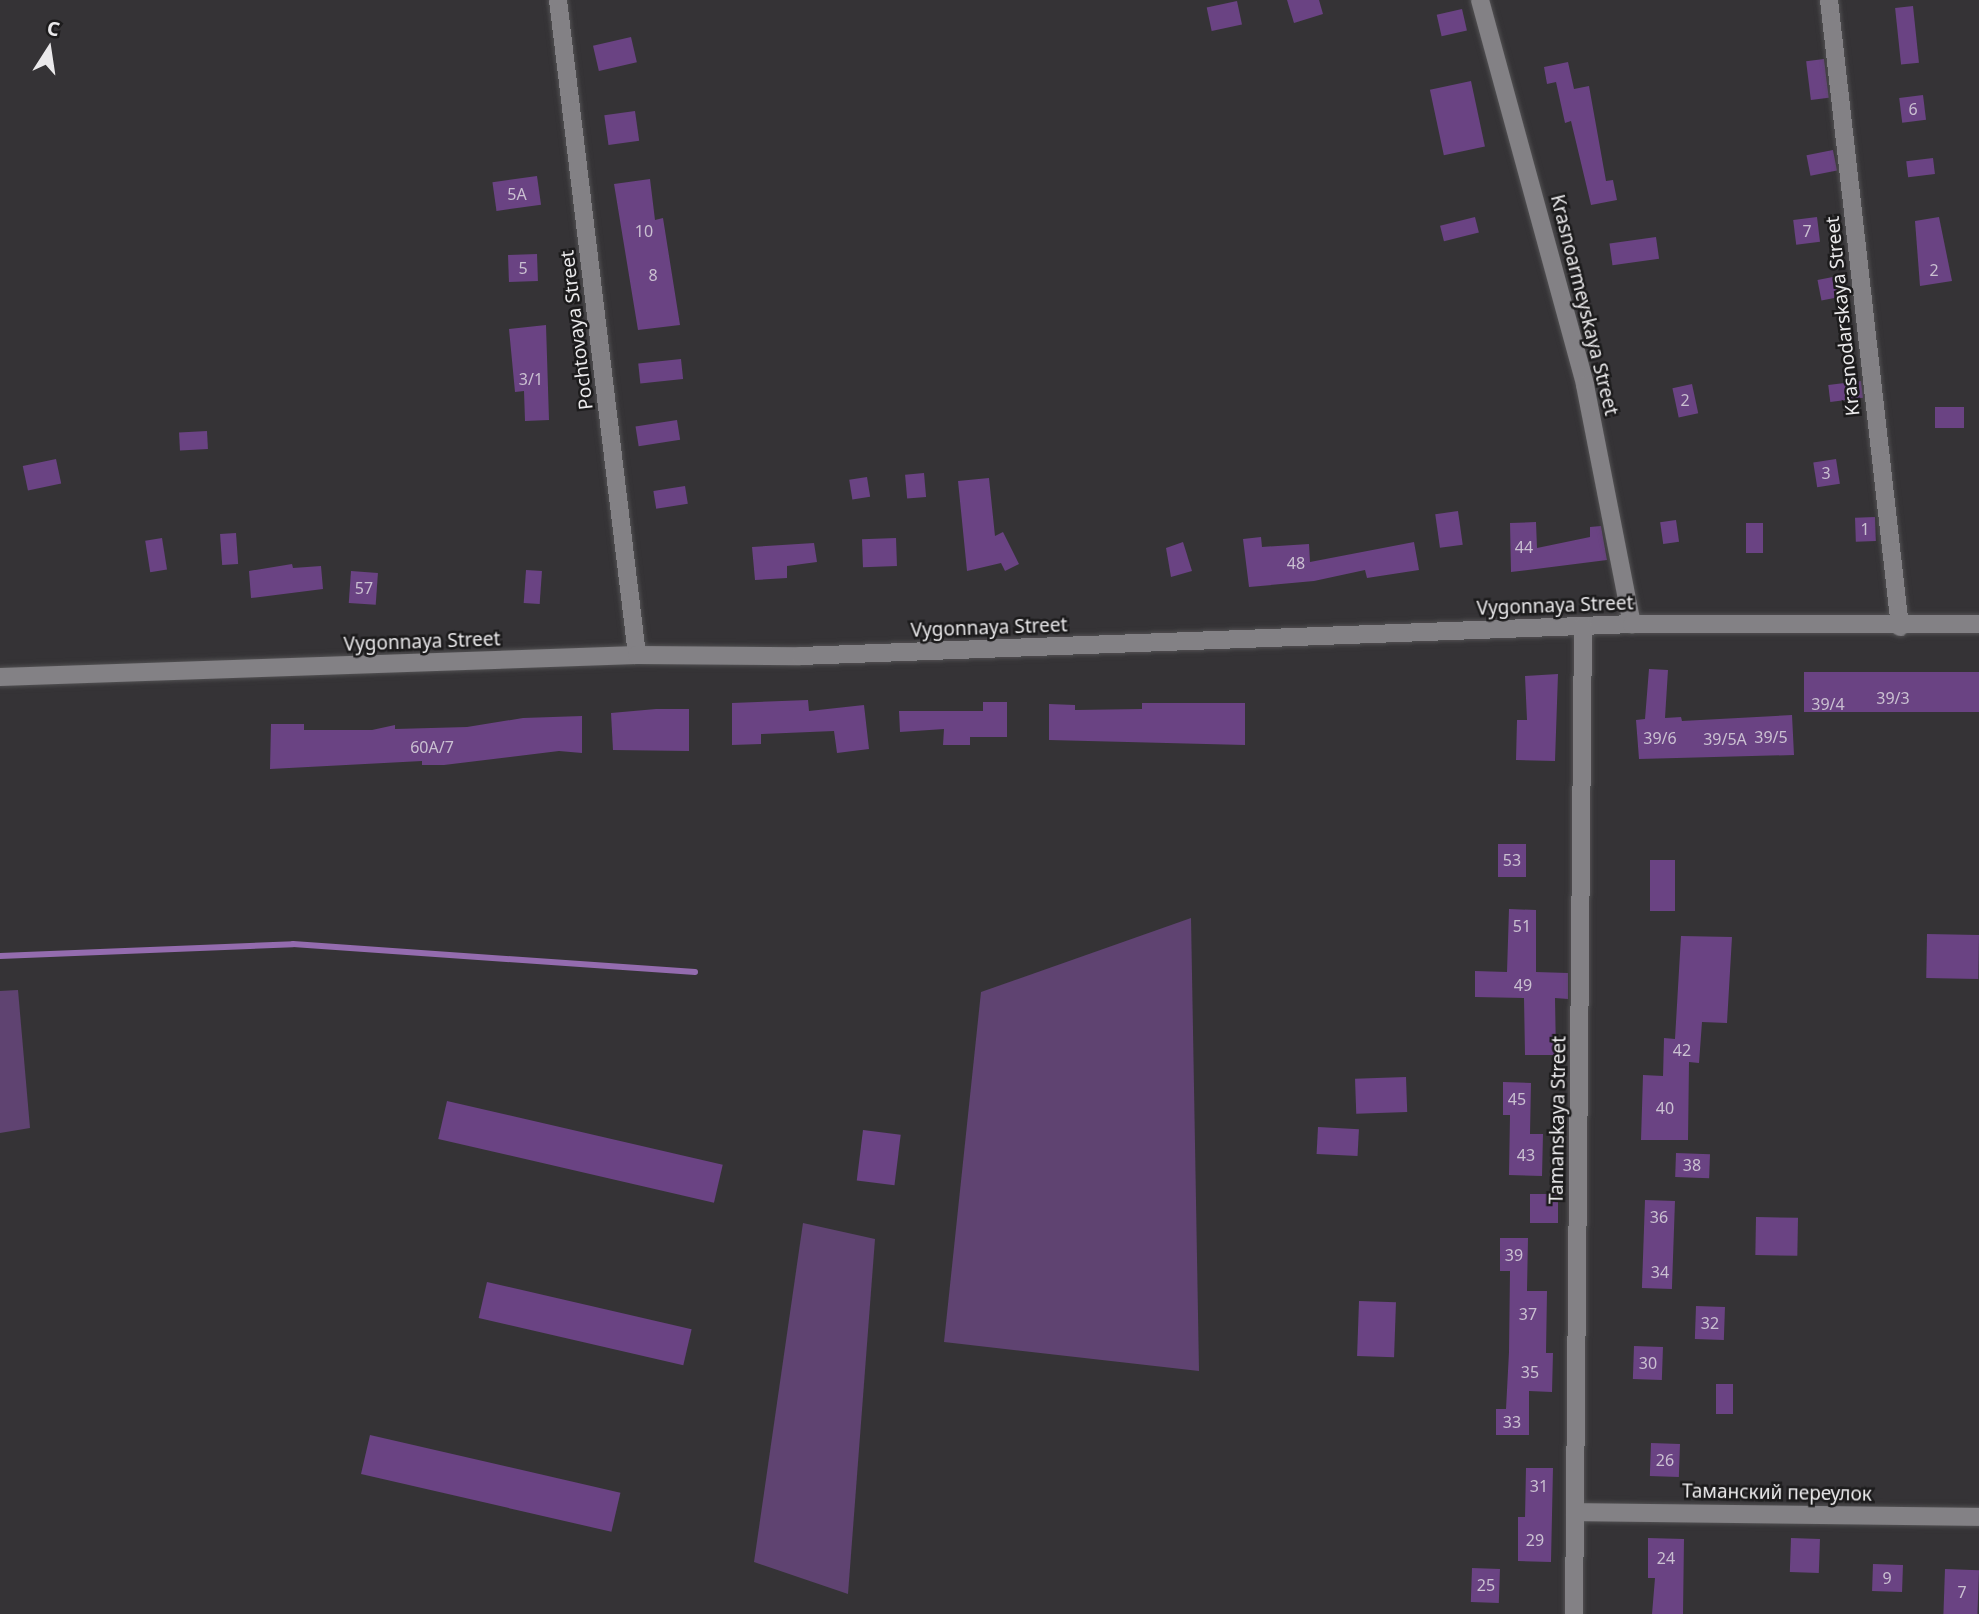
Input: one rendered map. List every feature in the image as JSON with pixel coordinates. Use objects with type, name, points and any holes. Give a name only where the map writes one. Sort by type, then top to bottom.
[{"type":"street","name":"Pochtovaya Street","points":[[558,0],[637,655]]},
{"type":"street","name":"Krasnoarmeyskaya Street","points":[[1480,0],[1585,384],[1632,624]]},
{"type":"street","name":"Krasnodarskaya Street","points":[[1829,0],[1900,627]]},
{"type":"street","name":"Vygonnaya Street","points":[[0,677],[637,655],[800,656],[1632,624],[1900,627],[1979,624]]},
{"type":"street","name":"Tamanskaya Street","points":[[1574,1614],[1583,626]]},
{"type":"street","name":"Таманский переулок","points":[[1575,1512],[1979,1517]]},
{"type":"shaded area","points":[[1191,918],[1199,1371],[944,1342],[981,992]]},
{"type":"shaded area","points":[[18,990],[30,1128],[0,1133],[0,991]]},
{"type":"shaded area","points":[[803,1223],[875,1239],[848,1594],[754,1562]]},
{"type":"building","points":[[1287,0],[1319,0],[1323,14],[1294,23]]},
{"type":"building","points":[[1237,1],[1242,24],[1212,31],[1207,7]]},
{"type":"building","points":[[1913,6],[1919,63],[1901,65],[1895,8]]},
{"type":"building","points":[[1462,9],[1467,30],[1442,36],[1437,15]]},
{"type":"building","points":[[631,37],[637,62],[599,71],[593,46]]},
{"type":"building","points":[[1824,59],[1829,98],[1811,100],[1806,61]]},
{"type":"building","points":[[1568,62],[1574,89],[1589,86],[1606,181],[1613,180],[1617,200],[1591,205],[1571,121],[1565,123],[1556,82],[1547,84],[1544,67]]},
{"type":"building","points":[[1471,81],[1485,147],[1444,155],[1430,90]]},
{"type":"building","points":[[1923,95],[1926,120],[1902,123],[1899,98]]},
{"type":"building","points":[[635,111],[639,141],[608,145],[604,115]]},
{"type":"building","points":[[1833,150],[1837,171],[1811,176],[1806,155]]},
{"type":"building","points":[[1933,158],[1935,174],[1908,177],[1906,161]]},
{"type":"building","points":[[537,176],[541,205],[496,211],[492,182]]},
{"type":"building","points":[[650,179],[655,220],[663,218],[680,325],[638,330],[614,184]]},
{"type":"building","points":[[1475,217],[1479,233],[1444,241],[1440,226]]},
{"type":"building","points":[[1817,217],[1820,242],[1796,245],[1793,220]]},
{"type":"building","points":[[1939,217],[1952,281],[1920,286],[1915,221]]},
{"type":"building","points":[[1656,237],[1659,259],[1613,265],[1609,244]]},
{"type":"building","points":[[537,254],[538,281],[509,282],[508,255]]},
{"type":"building","points":[[1843,275],[1847,296],[1821,301],[1817,280]]},
{"type":"building","points":[[546,325],[549,420],[525,421],[524,391],[515,392],[509,329]]},
{"type":"building","points":[[681,359],[683,379],[640,383],[638,363]]},
{"type":"building","points":[[1861,381],[1863,398],[1830,402],[1828,385]]},
{"type":"building","points":[[1692,384],[1698,413],[1679,418],[1672,388]]},
{"type":"building","points":[[1935,407],[1964,407],[1964,428],[1935,428]]},
{"type":"building","points":[[677,420],[680,440],[639,446],[636,427]]},
{"type":"building","points":[[207,431],[208,449],[180,450],[179,432]]},
{"type":"building","points":[[56,459],[61,483],[28,491],[23,466]]},
{"type":"building","points":[[1836,459],[1840,484],[1817,487],[1813,463]]},
{"type":"building","points":[[924,473],[926,497],[907,499],[905,475]]},
{"type":"building","points":[[867,477],[870,497],[852,500],[849,480]]},
{"type":"building","points":[[989,478],[995,536],[1003,532],[1019,564],[1005,571],[1001,563],[967,571],[958,481]]},
{"type":"building","points":[[685,486],[688,504],[656,509],[653,491]]},
{"type":"building","points":[[1458,511],[1463,545],[1440,548],[1435,514]]},
{"type":"building","points":[[1875,517],[1876,541],[1856,542],[1855,518]]},
{"type":"building","points":[[1676,520],[1679,542],[1663,544],[1660,522]]},
{"type":"building","points":[[1536,522],[1537,548],[1590,537],[1590,527],[1601,526],[1607,560],[1511,572],[1510,523]]},
{"type":"building","points":[[1746,523],[1763,523],[1763,553],[1746,553]]},
{"type":"building","points":[[236,533],[238,564],[222,565],[220,534]]},
{"type":"building","points":[[1261,537],[1262,547],[1309,544],[1310,562],[1414,542],[1419,570],[1367,578],[1365,570],[1314,581],[1249,587],[1243,539]]},
{"type":"building","points":[[162,538],[167,570],[150,572],[145,541]]},
{"type":"building","points":[[896,538],[897,566],[863,567],[862,539]]},
{"type":"building","points":[[1183,542],[1192,571],[1171,577],[1166,548]]},
{"type":"building","points":[[814,543],[817,562],[787,566],[787,578],[755,580],[752,547]]},
{"type":"building","points":[[292,564],[293,568],[321,566],[323,589],[251,598],[249,571]]},
{"type":"building","points":[[526,570],[542,571],[540,604],[524,603]]},
{"type":"building","points":[[351,571],[378,573],[376,605],[349,603]]},
{"type":"building","points":[[1649,669],[1668,670],[1665,718],[1681,717],[1682,721],[1792,715],[1794,755],[1639,759],[1636,720],[1645,719]]},
{"type":"building","points":[[1804,672],[1979,672],[1979,712],[1804,712]]},
{"type":"building","points":[[1558,674],[1555,761],[1516,760],[1517,720],[1527,720],[1525,676]]},
{"type":"building","points":[[808,700],[809,711],[864,705],[869,749],[837,753],[834,731],[761,734],[761,744],[732,745],[732,703]]},
{"type":"building","points":[[983,702],[1007,702],[1007,737],[970,737],[970,745],[943,745],[944,729],[900,732],[899,711],[983,711]]},
{"type":"building","points":[[1142,703],[1245,703],[1245,745],[1049,740],[1049,704],[1075,705],[1075,710],[1142,709]]},
{"type":"building","points":[[689,709],[689,751],[613,750],[611,713]]},
{"type":"building","points":[[582,716],[582,753],[559,751],[444,765],[422,765],[422,761],[270,769],[271,724],[304,724],[304,730],[372,730],[395,725],[395,729],[467,727],[523,718]]},
{"type":"building","points":[[1498,844],[1526,844],[1526,877],[1498,877]]},
{"type":"building","points":[[1650,860],[1675,860],[1675,911],[1650,911]]},
{"type":"building","points":[[1509,909],[1536,910],[1536,972],[1568,973],[1568,999],[1555,998],[1556,1055],[1525,1055],[1524,998],[1475,997],[1475,971],[1507,972]]},
{"type":"building","points":[[1927,934],[1979,935],[1978,979],[1926,978]]},
{"type":"building","points":[[1681,936],[1732,937],[1727,1023],[1702,1022],[1699,1063],[1689,1062],[1688,1140],[1641,1140],[1643,1075],[1663,1076],[1664,1038],[1675,1039]]},
{"type":"building","points":[[1406,1077],[1407,1112],[1356,1114],[1355,1079]]},
{"type":"building","points":[[1503,1082],[1531,1083],[1530,1134],[1543,1134],[1542,1176],[1509,1175],[1510,1115],[1503,1115]]},
{"type":"building","points":[[447,1101],[723,1165],[714,1203],[438,1139]]},
{"type":"building","points":[[1318,1127],[1359,1129],[1358,1156],[1317,1154]]},
{"type":"building","points":[[863,1130],[901,1135],[895,1185],[857,1181]]},
{"type":"building","points":[[1676,1153],[1710,1154],[1709,1178],[1675,1177]]},
{"type":"building","points":[[1530,1194],[1558,1194],[1558,1223],[1530,1223]]},
{"type":"building","points":[[1645,1200],[1675,1201],[1672,1289],[1642,1288]]},
{"type":"building","points":[[1756,1217],[1798,1218],[1797,1256],[1755,1255]]},
{"type":"building","points":[[1500,1238],[1528,1238],[1527,1291],[1547,1291],[1546,1353],[1553,1353],[1552,1392],[1529,1391],[1529,1435],[1496,1435],[1496,1409],[1506,1409],[1509,1352],[1510,1271],[1500,1271]]},
{"type":"building","points":[[487,1282],[692,1329],[683,1365],[479,1318]]},
{"type":"building","points":[[1359,1301],[1396,1302],[1394,1357],[1357,1356]]},
{"type":"building","points":[[1696,1306],[1725,1307],[1724,1340],[1695,1339]]},
{"type":"building","points":[[1634,1346],[1663,1347],[1662,1380],[1633,1379]]},
{"type":"building","points":[[1716,1384],[1733,1384],[1733,1414],[1716,1414]]},
{"type":"building","points":[[370,1435],[620,1493],[611,1532],[361,1474]]},
{"type":"building","points":[[1651,1443],[1680,1444],[1679,1477],[1650,1476]]},
{"type":"building","points":[[1526,1468],[1553,1468],[1551,1562],[1518,1561],[1518,1517],[1525,1517]]},
{"type":"building","points":[[1648,1538],[1684,1539],[1683,1614],[1652,1614],[1655,1578],[1648,1578]]},
{"type":"building","points":[[1791,1538],[1820,1539],[1819,1573],[1790,1572]]},
{"type":"building","points":[[1873,1564],[1903,1565],[1902,1592],[1872,1591]]},
{"type":"building","points":[[1472,1568],[1500,1569],[1499,1603],[1471,1602]]},
{"type":"building","points":[[1945,1569],[1979,1570],[1977,1614],[1943,1614]]},
{"type":"waterway","points":[[0,956],[293,944],[695,972]]}]
